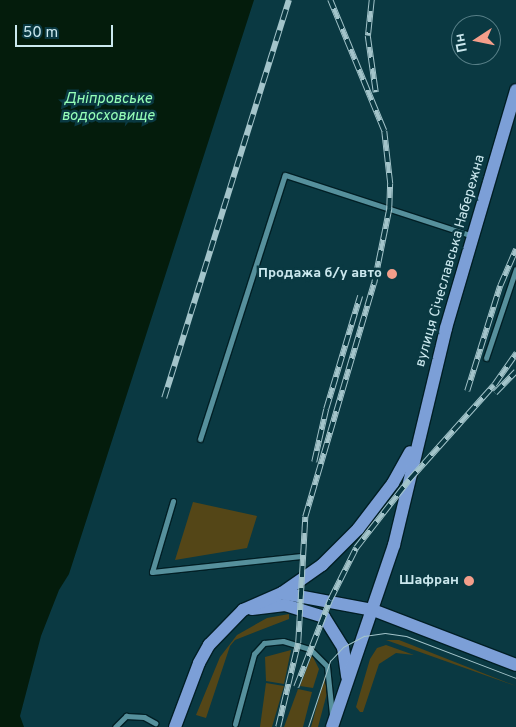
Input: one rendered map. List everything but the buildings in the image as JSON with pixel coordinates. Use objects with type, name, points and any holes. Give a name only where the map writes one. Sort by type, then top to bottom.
[{"type":"main road","name":"вулиця Січеславська Набережна","points":[[333,726],[347,679],[373,610],[394,545],[416,441],[516,90]]},
{"type":"main road","name":"вулиця Січеславська Набережна","points":[[243,610],[282,593],[322,565],[358,529],[393,484],[416,441]]},
{"type":"main road","points":[[282,593],[373,610],[516,665]]},
{"type":"main road","points":[[176,727],[199,663],[222,630],[243,610],[285,605],[324,617],[343,647],[347,679]]},
{"type":"lane","points":[[200,439],[285,175],[473,236]]},
{"type":"lane","points":[[486,358],[516,269]]},
{"type":"lane","points":[[173,502],[152,572],[300,556]]},
{"type":"lane","points":[[234,724],[254,654],[264,643],[282,641],[310,649],[328,666],[333,726]]},
{"type":"lane","points":[[115,727],[126,716],[144,718],[155,723]]},
{"type":"shaded area","points":[[193,502],[257,516],[247,548],[175,560]]},
{"type":"shaded area","points":[[289,614],[289,619],[235,640],[230,646],[206,718],[196,715],[220,657],[237,635],[267,618]]},
{"type":"shaded area","points":[[386,640],[399,640],[516,686]]},
{"type":"shaded area","points":[[386,645],[414,655],[396,653],[379,664],[363,712],[360,712],[356,707],[370,659],[377,648]]},
{"type":"shaded area","points":[[291,650],[284,684],[266,681],[265,657]]},
{"type":"shaded area","points":[[312,655],[319,669],[313,688],[300,686]]},
{"type":"shaded area","points":[[325,676],[327,693],[318,727],[311,727]]},
{"type":"shaded area","points":[[266,683],[284,686],[272,727],[260,727]]},
{"type":"shaded area","points":[[298,689],[312,692],[303,727],[284,727]]},
{"type":"water","name":"Дніпровське водосховище","points":[[0,0],[254,0],[69,574],[59,590],[41,636],[20,716],[24,727],[0,727]]},
{"type":"tram line","points":[[308,727],[330,661],[343,647],[364,636],[385,633],[406,636],[516,678]]},
{"type":"railway","points":[[164,398],[289,0]]},
{"type":"railway","points":[[278,727],[298,643],[305,517],[374,283],[389,209],[390,184],[384,131],[330,0]]},
{"type":"railway","points":[[372,0],[368,36],[376,92]]},
{"type":"railway","points":[[467,391],[500,286],[516,249]]},
{"type":"railway","points":[[314,462],[326,409],[360,296]]},
{"type":"railway","points":[[296,687],[330,600],[356,548],[409,480],[494,385],[516,353]]},
{"type":"railway","points":[[495,393],[516,371]]},
{"type":"place","name":"Продажа б/у авто","points":[[392,274]]},
{"type":"place","name":"Шафран","points":[[469,581]]}]
